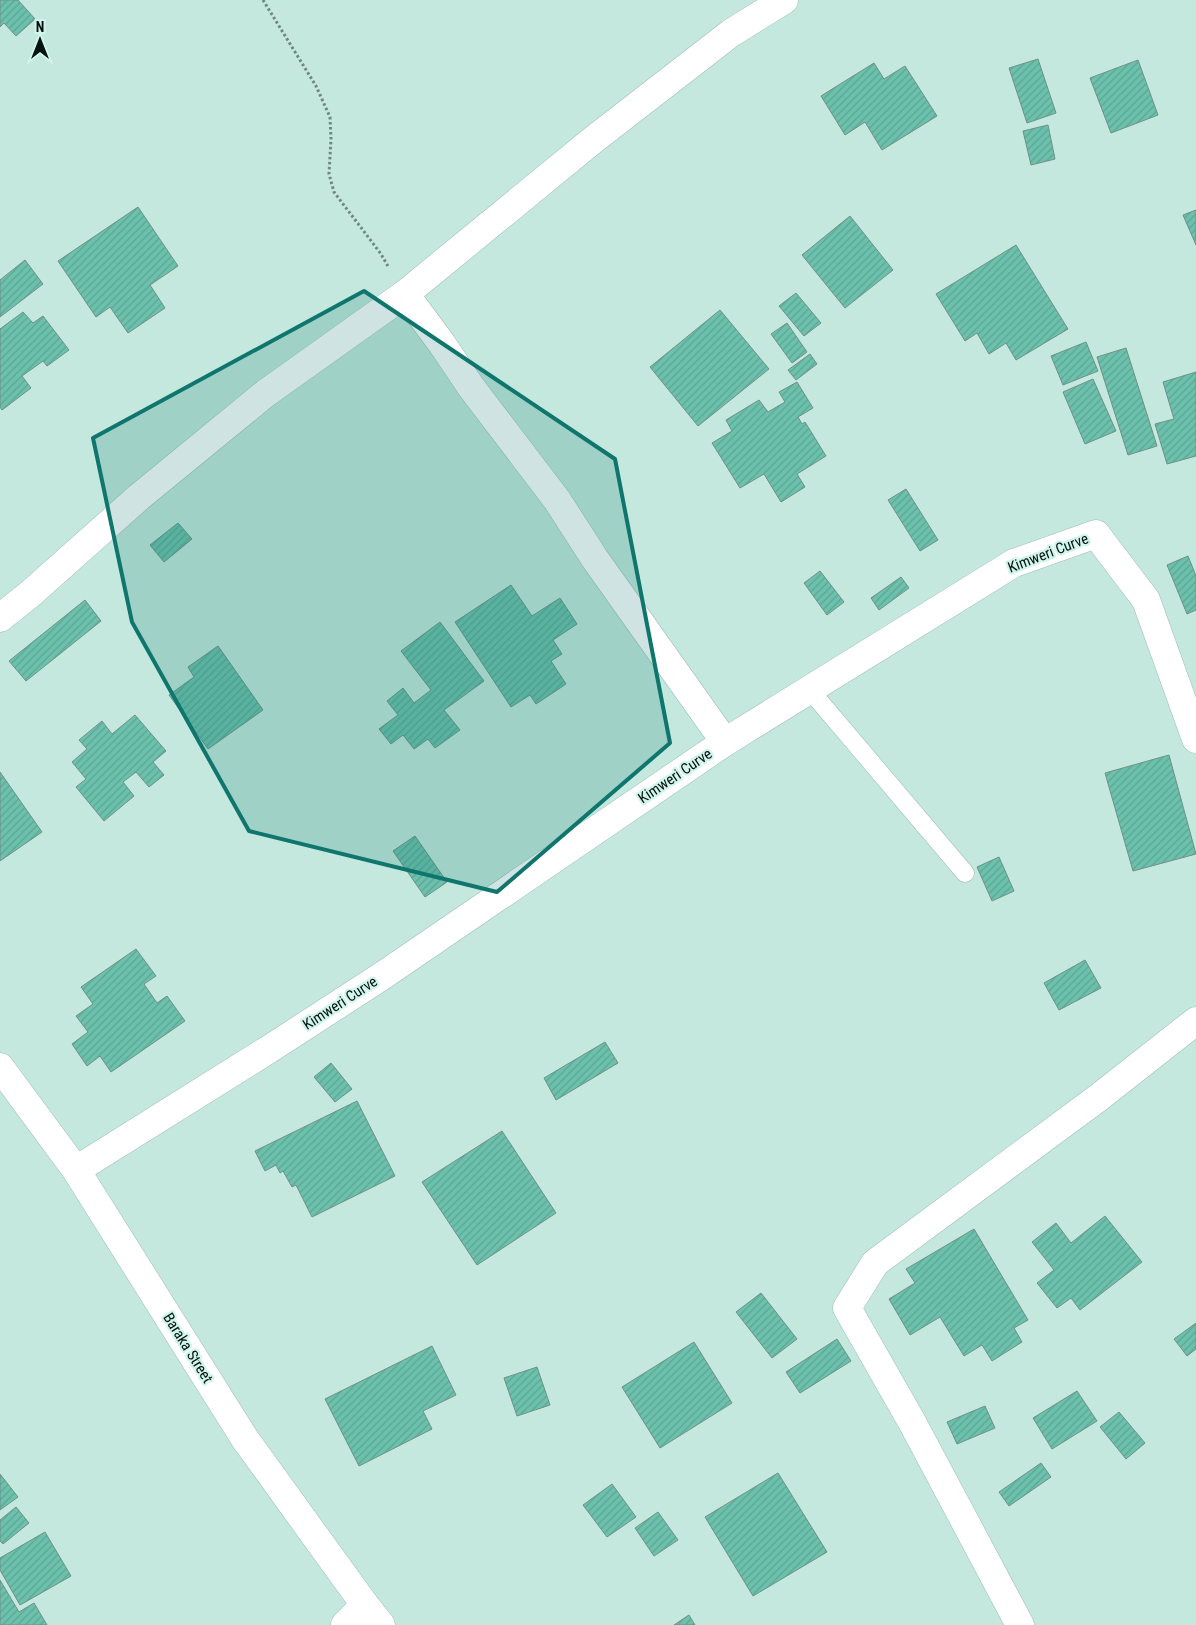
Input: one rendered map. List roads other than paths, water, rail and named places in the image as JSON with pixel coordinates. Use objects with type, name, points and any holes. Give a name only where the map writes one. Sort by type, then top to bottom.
[{"type":"street","points":[[0,618],[30,594],[139,497],[266,393],[405,294],[608,128],[731,33],[784,0]]},
{"type":"street","points":[[405,294],[471,387],[557,500],[595,560],[725,742]]},
{"type":"street","name":"Kimweri Curve","points":[[76,1170],[374,981],[725,742],[1014,563],[1096,534],[1146,600],[1196,739]]},
{"type":"street","points":[[1020,1625],[912,1422],[847,1308],[875,1263],[1098,1098],[1196,1021]]},
{"type":"street","name":"Baraka Street","points":[[0,1067],[76,1170],[245,1439],[373,1615]]},
{"type":"street","points":[[345,1625],[373,1615]]},
{"type":"lane","points":[[809,689],[965,872]]}]
